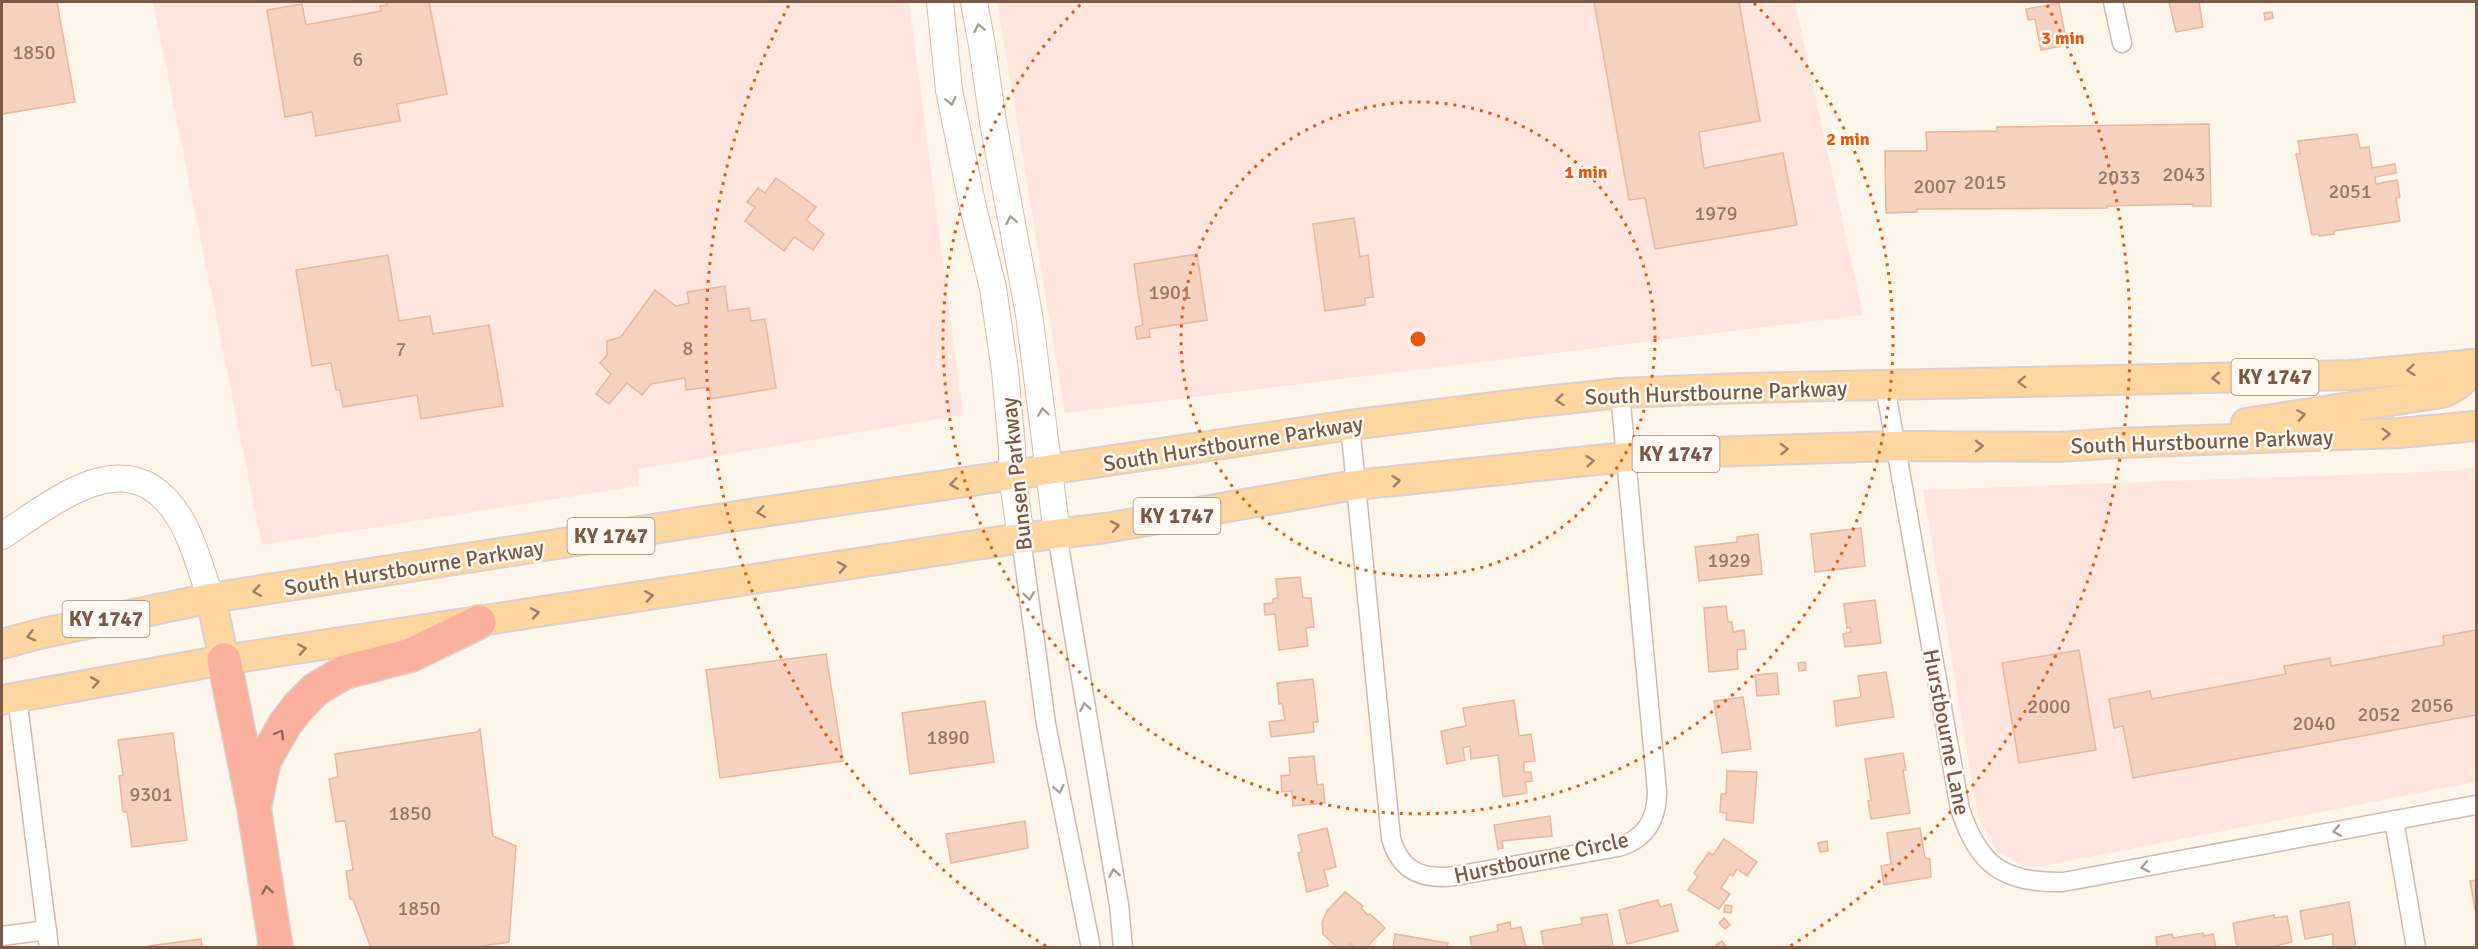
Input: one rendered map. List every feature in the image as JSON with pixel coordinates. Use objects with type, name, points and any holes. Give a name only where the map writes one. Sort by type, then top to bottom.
[{"type":"highway","points":[[254,808],[264,761],[285,724],[316,689],[345,672],[411,655],[479,622]]},
{"type":"highway","points":[[224,660],[254,808],[276,948]]},
{"type":"main road","name":"South Hurstbourne Parkway","points":[[2,644],[50,631],[211,598],[1350,425],[1620,393],[2351,375],[2473,364]]},
{"type":"main road","points":[[2118,443],[2442,393],[2458,385],[2473,364]]},
{"type":"main road","points":[[2476,418],[2476,426]]},
{"type":"main road","name":"South Hurstbourne Parkway","points":[[9,698],[224,660],[1022,538],[1106,528],[1356,485],[1626,457],[1707,452],[1894,446],[2059,447],[2399,433],[2476,426]]},
{"type":"main road","points":[[211,598],[224,660]]},
{"type":"street","name":"Bunsen Parkway","points":[[940,2],[949,90],[972,203],[993,288],[1005,371],[1012,448],[1012,475],[1046,724],[1091,948]]},
{"type":"street","name":"Bunsen Parkway","points":[[974,2],[993,122],[1029,314],[1057,534],[1119,905],[1123,948]]},
{"type":"street","points":[[2113,2],[2122,43]]},
{"type":"street","name":"Hurstbourne Lane","points":[[1885,386],[1960,809],[1969,837],[1980,853],[1994,866],[2013,877],[2035,883],[2063,882],[2476,805]]},
{"type":"street","name":"Hurstbourne Circle","points":[[1350,425],[1391,838],[1394,849],[1406,866],[1419,874],[1436,878],[1618,847],[1641,836],[1652,823],[1657,807],[1657,791],[1620,393]]},
{"type":"street","points":[[2,536],[84,485],[103,480],[129,478],[149,486],[168,502],[179,518],[211,598]]},
{"type":"street","points":[[2,936],[48,939],[9,698]]},
{"type":"street","points":[[2394,820],[2416,948]]},
{"type":"shaded area","points":[[153,2],[909,2],[963,415],[639,469],[638,486],[262,545]]},
{"type":"shaded area","points":[[997,2],[1795,2],[1863,315],[1065,413]]},
{"type":"shaded area","points":[[2476,467],[2476,782],[2032,868],[1998,853],[1978,816],[1923,490],[2451,471]]},
{"type":"building","points":[[2,2],[57,2],[75,102],[2,114]]},
{"type":"building","points":[[386,2],[429,2],[447,94],[397,104],[400,121],[316,136],[312,112],[285,117],[267,10],[302,4],[306,25],[381,11],[380,6],[387,5]]},
{"type":"building","points":[[1594,2],[1739,2],[1760,121],[1699,132],[1704,168],[1783,153],[1797,225],[1655,249],[1645,198],[1629,200]]},
{"type":"building","points":[[2169,2],[2199,2],[2203,27],[2176,32]]},
{"type":"building","points":[[2059,3],[2067,45],[2041,50],[2035,19],[2028,20],[2026,9]]},
{"type":"building","points":[[2272,12],[2273,18],[2265,20],[2264,13]]},
{"type":"building","points":[[2209,124],[2211,206],[2193,206],[2193,204],[2107,206],[2107,208],[1917,209],[1917,212],[1886,213],[1885,151],[1927,151],[1926,132],[1997,131],[1997,127]]},
{"type":"building","points":[[2357,134],[2360,148],[2369,147],[2372,168],[2395,164],[2396,173],[2375,177],[2376,184],[2397,180],[2400,197],[2396,198],[2400,221],[2334,231],[2334,234],[2312,235],[2296,154],[2300,154],[2298,141]]},
{"type":"building","points":[[776,178],[816,207],[806,220],[824,234],[813,250],[794,237],[784,251],[745,221],[755,207],[747,202],[758,188],[765,193]]},
{"type":"building","points":[[1354,218],[1360,257],[1368,255],[1373,297],[1365,298],[1365,305],[1325,311],[1313,224]]},
{"type":"building","points":[[1197,254],[1207,320],[1149,329],[1150,337],[1137,339],[1135,327],[1143,325],[1134,264]]},
{"type":"building","points":[[388,255],[399,321],[430,316],[433,334],[489,325],[503,406],[421,419],[417,395],[343,407],[340,390],[336,390],[331,363],[312,366],[296,270]]},
{"type":"building","points":[[725,286],[728,311],[749,308],[751,321],[765,319],[776,388],[711,399],[709,387],[686,390],[685,378],[651,384],[642,395],[627,383],[609,404],[596,394],[611,374],[600,363],[607,355],[607,341],[621,337],[655,290],[676,306],[689,303],[687,292]]},
{"type":"building","points":[[1861,528],[1865,566],[1815,572],[1811,534]]},
{"type":"building","points":[[1758,534],[1762,574],[1699,581],[1695,547],[1737,542],[1737,537]]},
{"type":"building","points":[[1300,577],[1303,598],[1311,598],[1314,627],[1306,628],[1308,646],[1279,650],[1275,614],[1265,615],[1264,604],[1273,603],[1273,599],[1278,598],[1276,579]]},
{"type":"building","points":[[1875,600],[1881,643],[1845,647],[1843,634],[1851,632],[1850,627],[1847,628],[1844,604]]},
{"type":"building","points":[[1726,606],[1728,622],[1732,622],[1733,632],[1744,630],[1746,649],[1737,650],[1738,669],[1709,672],[1704,608]]},
{"type":"building","points":[[2476,630],[2476,715],[2133,778],[2123,726],[2114,728],[2109,699],[2150,691],[2152,699],[2286,674],[2284,666],[2330,658],[2331,666],[2444,645],[2443,636]]},
{"type":"building","points":[[2079,650],[2096,750],[2019,763],[2002,663]]},
{"type":"building","points":[[826,654],[843,761],[720,778],[706,670]]},
{"type":"building","points":[[1805,662],[1806,670],[1799,671],[1798,663]]},
{"type":"building","points":[[1886,672],[1894,717],[1836,726],[1834,701],[1861,697],[1858,676]]},
{"type":"building","points":[[1777,673],[1779,694],[1757,696],[1755,675]]},
{"type":"building","points":[[1313,679],[1318,722],[1313,722],[1314,732],[1271,737],[1269,722],[1285,720],[1282,703],[1279,704],[1277,683]]},
{"type":"building","points":[[1743,697],[1751,749],[1722,753],[1714,701]]},
{"type":"building","points":[[1514,700],[1519,736],[1531,734],[1535,761],[1524,762],[1524,772],[1531,772],[1532,781],[1525,782],[1527,793],[1503,797],[1498,755],[1471,759],[1470,746],[1463,748],[1465,760],[1447,764],[1441,731],[1466,726],[1463,708]]},
{"type":"building","points":[[985,701],[994,762],[910,774],[902,713]]},
{"type":"building","points":[[480,729],[493,836],[516,846],[509,942],[471,948],[371,948],[353,899],[350,899],[346,871],[353,870],[345,821],[336,822],[329,779],[338,777],[335,754],[477,732]]},
{"type":"building","points":[[173,733],[187,840],[132,847],[127,812],[123,812],[119,776],[123,775],[118,740]]},
{"type":"building","points":[[1903,753],[1906,770],[1903,770],[1910,813],[1871,819],[1868,801],[1871,800],[1865,759]]},
{"type":"building","points":[[1314,756],[1317,785],[1323,784],[1325,803],[1293,806],[1292,791],[1282,792],[1281,776],[1290,775],[1289,758]]},
{"type":"building","points":[[1727,771],[1757,772],[1753,823],[1726,820],[1727,813],[1720,812],[1721,794],[1726,794]]},
{"type":"building","points":[[1550,816],[1552,836],[1502,841],[1503,848],[1498,849],[1494,825]]},
{"type":"building","points":[[1025,821],[1028,848],[951,863],[946,834]]},
{"type":"building","points":[[1327,828],[1336,867],[1324,870],[1328,886],[1307,892],[1298,853],[1302,852],[1298,835]]},
{"type":"building","points":[[1920,828],[1925,858],[1930,859],[1931,877],[1884,885],[1881,866],[1891,864],[1887,833]]},
{"type":"building","points":[[1724,839],[1757,862],[1747,876],[1737,869],[1733,876],[1730,874],[1721,888],[1730,894],[1719,909],[1688,890],[1698,876],[1694,873],[1709,852],[1713,855]]},
{"type":"building","points":[[1827,841],[1828,851],[1820,852],[1818,843]]},
{"type":"building","points":[[2476,880],[2476,909],[2475,909],[2470,881]]},
{"type":"building","points":[[1345,892],[1385,928],[1366,948],[1355,948],[1351,944],[1348,948],[1338,948],[1323,934],[1322,922],[1327,911]]},
{"type":"building","points":[[1658,900],[1660,907],[1671,904],[1678,931],[1627,944],[1619,910]]},
{"type":"building","points":[[2349,902],[2356,948],[2333,948],[2333,934],[2305,939],[2300,911]]},
{"type":"building","points":[[1725,905],[1732,906],[1731,913],[1724,912]]},
{"type":"building","points":[[1607,914],[1613,946],[1544,948],[1541,931],[1582,924],[1581,918]]},
{"type":"building","points":[[2274,915],[2275,918],[2287,916],[2292,942],[2266,948],[2237,948],[2233,923]]},
{"type":"building","points":[[1724,918],[1730,925],[1725,929],[1719,923]]},
{"type":"building","points":[[1510,922],[1511,929],[1521,927],[1526,948],[1472,948],[1470,937],[1498,931],[1497,925]]},
{"type":"building","points":[[2203,933],[2204,936],[2213,934],[2216,948],[2157,948],[2156,937],[2172,934],[2173,938]]},
{"type":"building","points":[[1395,934],[1448,943],[1447,948],[1393,948]]},
{"type":"building","points":[[201,939],[202,948],[149,948],[149,946]]},
{"type":"building","points":[[1722,941],[1727,948],[1718,948],[1716,945]]}]
